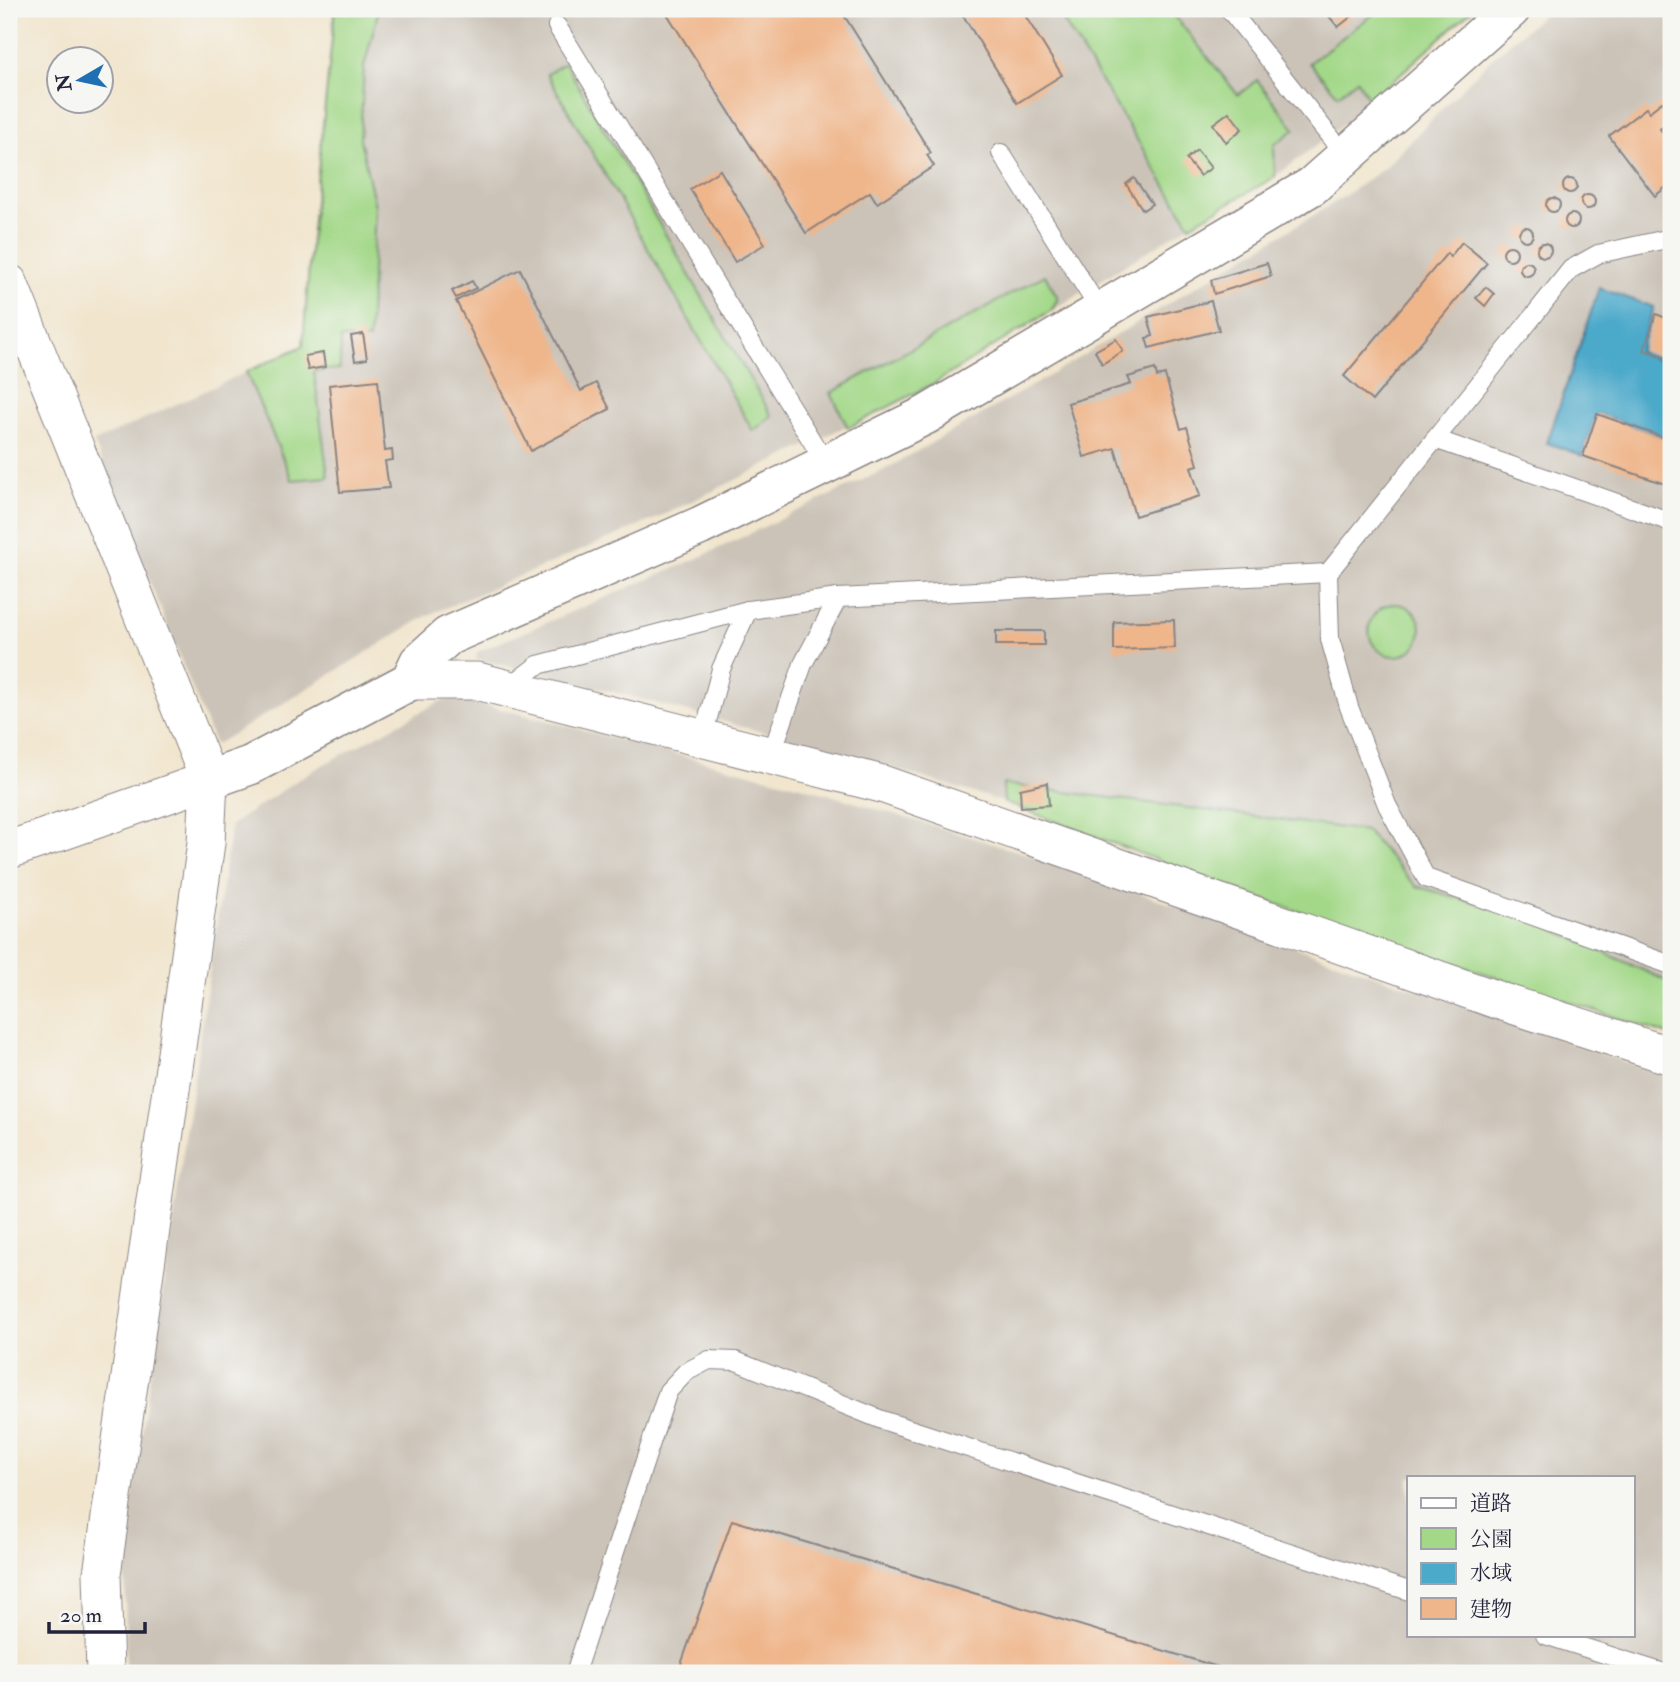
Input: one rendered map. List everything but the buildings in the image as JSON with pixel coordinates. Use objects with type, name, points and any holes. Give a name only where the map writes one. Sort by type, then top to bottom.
[{"type":"street","points":[[410,681],[419,662],[448,636],[700,526],[926,415],[1312,186],[1511,9]]},
{"type":"street","points":[[9,283],[209,780],[206,843],[102,1574],[105,1673]]},
{"type":"street","points":[[9,850],[251,765],[410,681],[477,681],[882,784],[1486,996],[1671,1056]]},
{"type":"lane","points":[[1229,9],[1346,158]]},
{"type":"lane","points":[[557,26],[826,464]]},
{"type":"lane","points":[[1001,153],[1101,312]]},
{"type":"lane","points":[[1671,238],[1598,254],[1571,269],[1328,573],[1330,639],[1349,707],[1387,805],[1426,878],[1671,965]]},
{"type":"lane","points":[[1435,439],[1671,522]]},
{"type":"lane","points":[[508,688],[538,665],[748,610],[838,598],[1328,573]]},
{"type":"lane","points":[[771,755],[803,664],[838,598]]},
{"type":"lane","points":[[703,737],[721,669],[748,610]]},
{"type":"lane","points":[[575,1673],[668,1391],[686,1372],[709,1360],[736,1361],[881,1420],[1407,1590]]},
{"type":"lane","points":[[1548,1636],[1664,1673]]},
{"type":"shaded area","points":[[335,9],[1473,9],[1350,119],[1275,177],[1190,225],[933,384],[655,519],[426,616],[215,745],[94,442],[303,346],[311,239]]},
{"type":"shaded area","points":[[1550,9],[1671,9],[1671,1036],[1250,895],[1004,802],[861,759],[615,692],[476,659],[477,652],[696,559],[886,469],[1049,376],[1340,199],[1384,168],[1491,59]]},
{"type":"shaded area","points":[[458,698],[800,786],[1030,855],[1671,1078],[1671,1673],[126,1673],[125,1549],[231,825],[308,773],[441,701]]},
{"type":"green space","points":[[335,9],[379,9],[364,67],[360,139],[375,206],[369,340],[341,338],[340,369],[314,371],[328,477],[292,480],[246,372],[303,346],[311,239]]},
{"type":"green space","points":[[1056,9],[1169,9],[1238,95],[1257,80],[1295,129],[1274,145],[1275,177],[1190,225]]},
{"type":"green space","points":[[1380,9],[1473,9],[1370,101],[1357,80],[1338,95],[1309,63]]},
{"type":"green space","points":[[565,63],[772,416],[753,431],[547,74]]},
{"type":"green space","points":[[1045,275],[1058,298],[1052,310],[933,384],[848,428],[831,393]]},
{"type":"green space","points":[[1395,604],[1414,611],[1421,630],[1414,649],[1395,656],[1376,649],[1369,630],[1376,611]]},
{"type":"green space","points":[[1003,784],[1366,831],[1416,886],[1527,917],[1671,983],[1671,1036],[1250,895],[1004,802]]},
{"type":"water","points":[[1599,288],[1654,307],[1639,352],[1671,364],[1671,440],[1597,414],[1583,456],[1547,443]]}]
